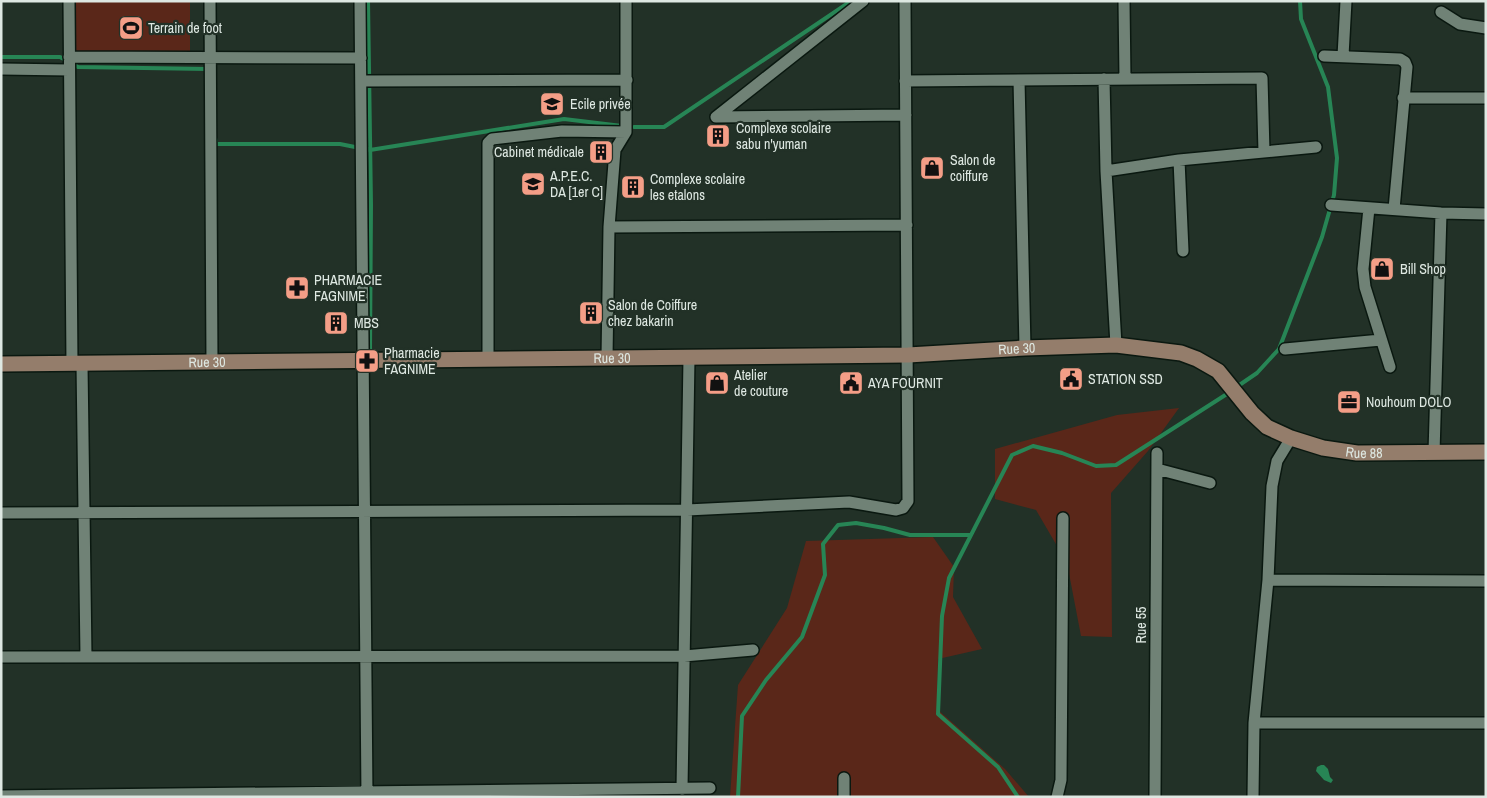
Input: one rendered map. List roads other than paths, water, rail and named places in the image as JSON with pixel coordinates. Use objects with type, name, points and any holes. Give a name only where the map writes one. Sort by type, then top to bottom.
[{"type":"main road","name":"Rue 30","points":[[1,364],[908,355],[1116,345],[1181,353],[1197,359],[1218,371]]},
{"type":"main road","name":"Rue 88","points":[[1218,371],[1252,413],[1267,427],[1291,438],[1322,448],[1357,453],[1486,452]]},
{"type":"street","points":[[69,1],[77,364],[84,513],[86,657]]},
{"type":"street","points":[[210,1],[212,362]]},
{"type":"street","points":[[360,1],[367,794]]},
{"type":"street","points":[[608,358],[609,227],[615,150],[626,132],[626,1]]},
{"type":"street","points":[[863,1],[716,117],[906,115]]},
{"type":"street","points":[[1,513],[687,510],[849,502],[896,510],[903,508],[908,501],[904,1]]},
{"type":"street","points":[[1124,1],[1125,79]]},
{"type":"street","points":[[1343,56],[1346,1]]},
{"type":"street","points":[[1441,12],[1460,24],[1486,28]]},
{"type":"street","points":[[1324,56],[1400,59],[1405,62],[1407,67],[1394,210]]},
{"type":"street","points":[[1,69],[69,63],[210,66],[361,58]]},
{"type":"street","points":[[905,81],[1262,78],[1264,152]]},
{"type":"street","points":[[1104,79],[1106,171],[1116,345]]},
{"type":"street","points":[[361,82],[626,80]]},
{"type":"street","points":[[1019,80],[1025,348]]},
{"type":"street","points":[[1403,98],[1486,98]]},
{"type":"street","points":[[488,360],[488,143],[492,139],[562,131],[626,132]]},
{"type":"street","points":[[1106,171],[1179,160],[1316,147]]},
{"type":"street","points":[[1179,160],[1183,252]]},
{"type":"street","points":[[1331,205],[1441,213],[1486,214]]},
{"type":"street","points":[[1369,208],[1363,269],[1366,287],[1390,367]]},
{"type":"street","points":[[1434,453],[1441,213]]},
{"type":"street","points":[[609,227],[907,225]]},
{"type":"street","points":[[1286,349],[1381,340]]},
{"type":"street","points":[[682,788],[689,358]]},
{"type":"street","points":[[1253,797],[1254,723],[1268,580],[1272,486],[1277,461],[1291,438]]},
{"type":"street","name":"Rue 55","points":[[1155,797],[1157,453]]},
{"type":"street","points":[[1157,469],[1210,483]]},
{"type":"street","points":[[1057,797],[1061,780],[1063,518]]},
{"type":"street","points":[[1268,580],[1486,581]]},
{"type":"street","points":[[1,657],[684,656],[753,650]]},
{"type":"street","points":[[1254,723],[1486,723]]},
{"type":"street","points":[[844,778],[844,797]]},
{"type":"street","points":[[1,796],[635,793],[682,788],[710,788]]},
{"type":"waterway","points":[[368,1],[371,205],[370,352]]},
{"type":"waterway","points":[[634,127],[664,127],[851,1]]},
{"type":"waterway","points":[[1235,388],[1257,373],[1279,349],[1322,237],[1334,195],[1337,158],[1328,87],[1301,19],[1300,1]]},
{"type":"waterway","points":[[1,57],[60,57],[78,67],[209,69]]},
{"type":"waterway","points":[[216,140],[216,144],[340,144],[370,150],[564,119],[622,126]]},
{"type":"waterway","points":[[1018,797],[998,767],[938,714],[942,616],[949,578],[1012,455],[1033,446],[1062,453],[1096,466],[1116,465],[1230,392]]},
{"type":"waterway","points":[[738,797],[742,716],[766,680],[802,637],[825,575],[823,544],[838,525],[856,523],[910,535],[971,535]]},
{"type":"place","name":"Terrain de foot","points":[[131,28]]},
{"type":"place","name":"Ecile privée","points":[[552,104]]},
{"type":"place","name":"Complexe scolaire sabu n'yuman","points":[[718,136]]},
{"type":"place","name":"Cabinet médicale","points":[[601,152]]},
{"type":"place","name":"Salon de coiffure","points":[[932,168]]},
{"type":"place","name":"A.P.E.C. DA [1er C]","points":[[533,184]]},
{"type":"place","name":"Complexe scolaire les etalons","points":[[633,187]]},
{"type":"place","name":"Bill Shop","points":[[1382,269]]},
{"type":"place","name":"PHARMACIE FAGNIME","points":[[297,288]]},
{"type":"place","name":"Salon de Coiffure chez bakarin","points":[[591,313]]},
{"type":"place","name":"MBS","points":[[336,323]]},
{"type":"place","name":"Pharmacie FAGNIME","points":[[367,361]]},
{"type":"place","name":"STATION SSD","points":[[1071,379]]},
{"type":"place","name":"Atelier de couture","points":[[717,383]]},
{"type":"place","name":"AYA FOURNIT","points":[[851,383]]},
{"type":"place","name":"Nouhoum DOLO","points":[[1349,402]]}]
